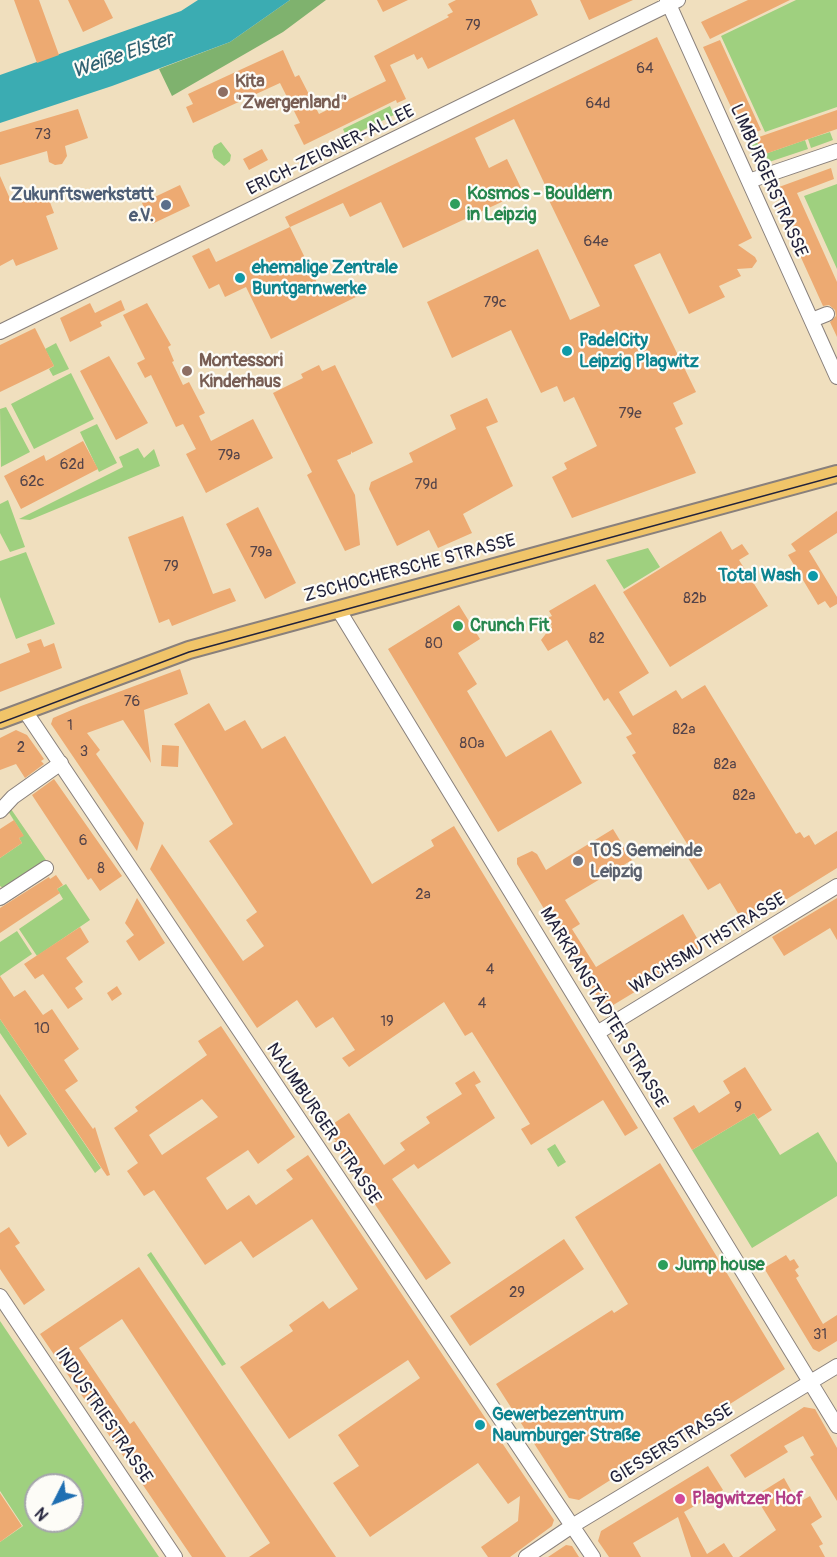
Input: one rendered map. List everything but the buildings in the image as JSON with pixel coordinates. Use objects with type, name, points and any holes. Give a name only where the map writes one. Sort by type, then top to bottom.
[{"type":"main road","name":"ZSCHOCHERSCHE STRASSE","points":[[0,720],[181,652],[837,474]]},
{"type":"street","name":"LIMBURGERSTRASSE","points":[[671,1],[837,377]]},
{"type":"street","name":"ERICH-ZEIGNER-ALLEE","points":[[0,332],[671,1]]},
{"type":"street","points":[[749,182],[837,151]]},
{"type":"street","points":[[812,320],[827,314]]},
{"type":"street","name":"MARKRANSTÄDTER STRASSE","points":[[338,609],[837,1425]]},
{"type":"street","name":"NAUMBURGER STRASSE","points":[[25,711],[593,1557]]},
{"type":"street","points":[[0,811],[13,798],[61,764]]},
{"type":"street","points":[[1,896],[46,868]]},
{"type":"street","name":"WACHSMUTHSTRASSE","points":[[597,1033],[837,886]]},
{"type":"street","name":"INDUSTRIESTRASSE","points":[[0,1296],[175,1557]]},
{"type":"street","name":"GIESSERSTRASSE","points":[[526,1557],[572,1526],[837,1366]]},
{"type":"green space","points":[[290,0],[326,0],[283,32],[172,96],[159,69],[230,42]]},
{"type":"green space","points":[[796,0],[837,0],[837,107],[765,132],[721,36]]},
{"type":"green space","points":[[390,106],[394,115],[347,138],[343,129]]},
{"type":"green space","points":[[830,132],[833,140],[811,148],[808,139]]},
{"type":"green space","points":[[754,133],[762,155],[805,140],[808,149],[757,166],[745,137]]},
{"type":"green space","points":[[221,142],[231,155],[230,161],[224,166],[214,158],[212,151],[214,146]]},
{"type":"green space","points":[[837,184],[837,269],[804,196]]},
{"type":"green space","points":[[56,343],[69,369],[53,376],[49,369],[54,366],[45,349]]},
{"type":"green space","points":[[71,373],[94,419],[34,449],[11,404]]},
{"type":"green space","points":[[6,407],[30,452],[1,467],[0,409]]},
{"type":"green space","points":[[97,424],[117,463],[99,472],[80,432]]},
{"type":"green space","points":[[138,448],[144,458],[154,449],[160,466],[30,520],[19,519],[123,467],[119,457]]},
{"type":"green space","points":[[8,500],[25,547],[10,552],[0,533],[0,504]]},
{"type":"green space","points":[[648,548],[660,567],[624,589],[606,560]]},
{"type":"green space","points":[[26,552],[55,624],[16,639],[0,597],[0,561]]},
{"type":"green space","points":[[11,809],[48,863],[3,888],[0,886],[0,858],[22,843],[19,838],[23,835],[8,811]]},
{"type":"green space","points":[[66,884],[90,920],[37,956],[19,929],[63,899],[57,889]]},
{"type":"green space","points":[[17,931],[32,954],[0,976],[0,942]]},
{"type":"green space","points":[[0,1019],[101,1168],[95,1173],[0,1033]]},
{"type":"green space","points":[[754,1113],[780,1155],[818,1132],[837,1163],[837,1196],[752,1248],[692,1150]]},
{"type":"green space","points":[[555,1144],[566,1162],[558,1167],[547,1149]]},
{"type":"green space","points":[[151,1252],[226,1364],[222,1366],[147,1255]]},
{"type":"green space","points":[[0,1321],[159,1557],[0,1557],[0,1542],[23,1526],[0,1491]]},
{"type":"water","name":"Weiße Elster","points":[[198,0],[290,0],[230,42],[112,86],[0,123],[0,75],[181,11]]},
{"type":"tram line","points":[[0,723],[189,652],[837,476]]},
{"type":"place","name":"Kita \"Zwergenland\"","points":[[223,92]]},
{"type":"place","name":"Kosmos - Bouldern in Leipzig","points":[[455,204]]},
{"type":"place","name":"Zukunftswerkstatt e.V.","points":[[166,205]]},
{"type":"place","name":"ehemalige Zentrale Buntgarnwerke","points":[[240,278]]},
{"type":"place","name":"PadelCity Leipzig Plagwitz","points":[[567,351]]},
{"type":"place","name":"Montessori Kinderhaus","points":[[187,371]]},
{"type":"place","name":"Total Wash","points":[[813,576]]},
{"type":"place","name":"Crunch Fit","points":[[458,626]]},
{"type":"place","name":"TOS Gemeinde Leipzig","points":[[578,861]]},
{"type":"place","name":"Jump house","points":[[663,1265]]},
{"type":"place","name":"Gewerbezentrum Naumburger Straße","points":[[480,1425]]},
{"type":"place","name":"Plagwitzer Hof","points":[[680,1499]]}]
